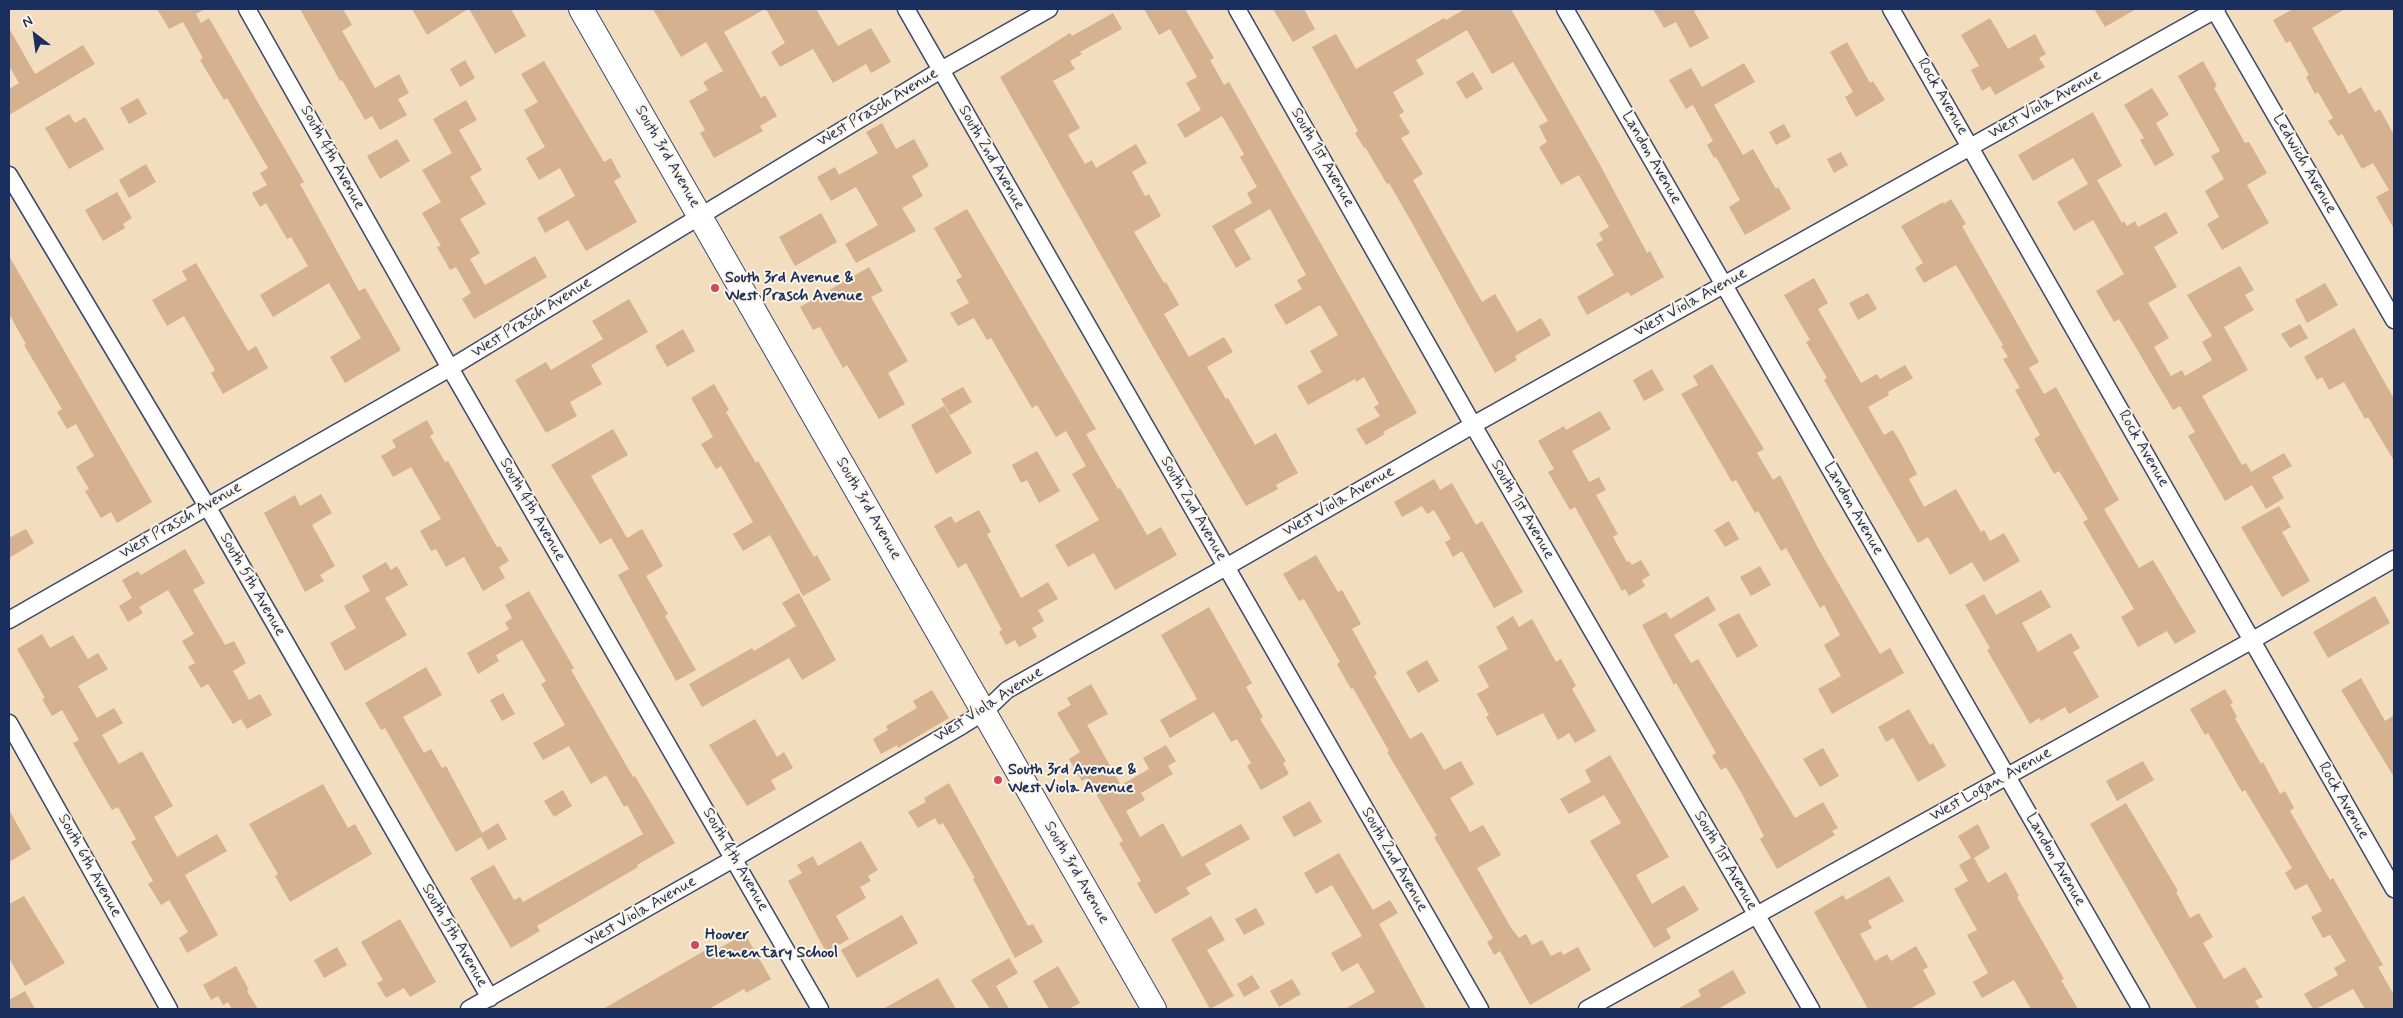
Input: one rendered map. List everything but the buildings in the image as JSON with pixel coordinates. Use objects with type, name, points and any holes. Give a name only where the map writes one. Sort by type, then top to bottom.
[{"type":"street","name":"South 4th Avenue","points":[[247,9],[450,368],[735,858],[820,1009]]},
{"type":"street","name":"South 3rd Avenue","points":[[581,9],[1154,1009]]},
{"type":"street","name":"South 2nd Avenue","points":[[906,9],[1480,1009]]},
{"type":"street","name":"West Prasch Avenue","points":[[9,620],[450,368],[941,70],[1049,9]]},
{"type":"street","name":"South 1st Avenue","points":[[1237,9],[1473,425],[1811,1009]]},
{"type":"street","name":"Landon Avenue","points":[[1565,9],[2141,1009]]},
{"type":"street","name":"Rock Avenue","points":[[1891,9],[2394,889]]},
{"type":"street","name":"West Viola Avenue","points":[[470,1009],[735,858],[984,712],[1007,690],[1473,425],[2215,9]]},
{"type":"street","name":"Ledwich Avenue","points":[[2215,9],[2394,320]]},
{"type":"street","name":"South 5th Avenue","points":[[9,174],[207,506],[490,998]]},
{"type":"street","name":"West Logan Avenue","points":[[1587,1009],[2252,641],[2394,559]]},
{"type":"street","name":"South 6th Avenue","points":[[9,723],[169,1009]]},
{"type":"place","name":"South 3rd Avenue & West Prasch Avenue","points":[[715,288]]},
{"type":"place","name":"South 3rd Avenue & West Viola Avenue","points":[[998,780]]},
{"type":"place","name":"Hoover Elementary School","points":[[695,945]]}]
